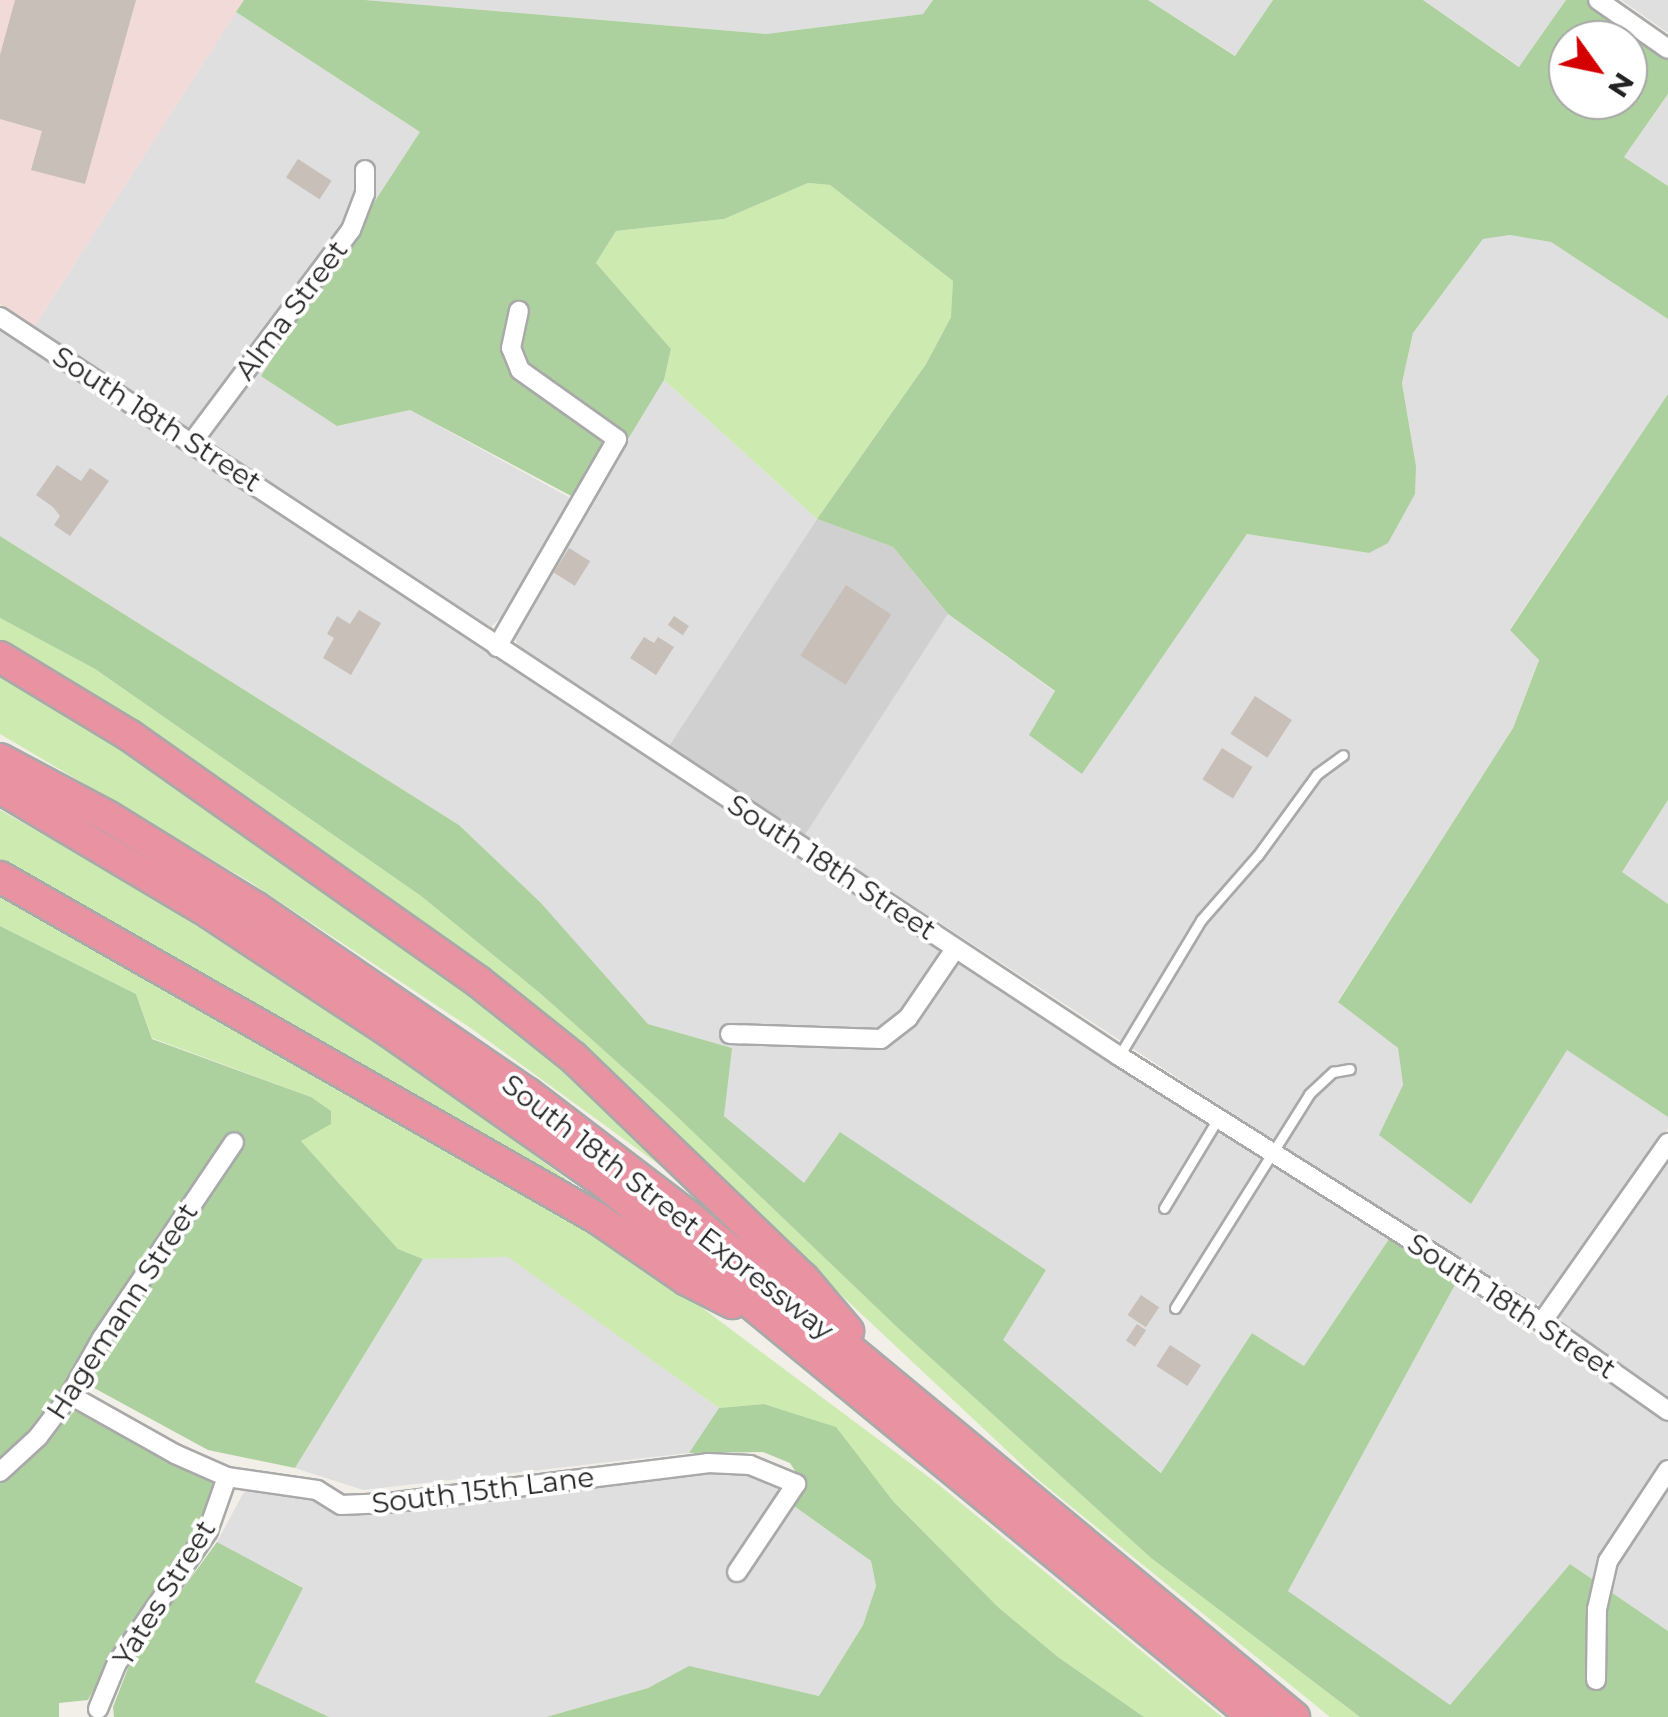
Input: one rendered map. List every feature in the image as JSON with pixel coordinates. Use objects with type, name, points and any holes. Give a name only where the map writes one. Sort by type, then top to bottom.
[{"type":"highway","points":[[0,657],[145,746],[436,950],[573,1057],[802,1278],[906,1398]]},
{"type":"highway","name":"South 18th Street Expressway","points":[[0,759],[109,817],[255,906],[527,1093],[691,1218],[1294,1717]]},
{"type":"highway","name":"South 18th Street Expressway","points":[[0,788],[211,914],[390,1032],[606,1184],[1254,1717]]},
{"type":"highway","points":[[0,877],[582,1209],[687,1280],[788,1332]]},
{"type":"street","points":[[1598,0],[1668,49]]},
{"type":"street","name":"Alma Street","points":[[194,441],[351,230],[364,194],[366,170]]},
{"type":"street","points":[[497,647],[618,438],[520,370],[511,348],[518,312]]},
{"type":"street","name":"South 18th Street","points":[[0,317],[194,441],[497,647],[1217,1120],[1270,1149],[1542,1322],[1668,1411]]},
{"type":"street","points":[[730,1034],[880,1039],[908,1018],[955,949]]},
{"type":"street","name":"Hagemann Street","points":[[0,1472],[38,1437],[70,1395],[102,1338],[234,1142]]},
{"type":"street","points":[[1542,1322],[1668,1143]]},
{"type":"street","name":"South 15th Lane","points":[[70,1395],[175,1454],[228,1477],[317,1490],[341,1505],[388,1504],[708,1463],[750,1465],[796,1484],[736,1572]]},
{"type":"street","points":[[1596,1680],[1597,1609],[1608,1561],[1668,1470]]},
{"type":"street","name":"Yates Street","points":[[98,1709],[117,1663],[208,1531],[228,1477]]},
{"type":"lane","points":[[1119,1056],[1201,920],[1258,854],[1317,774],[1344,756]]},
{"type":"lane","points":[[1175,1308],[1270,1149],[1317,1084],[1333,1072],[1350,1070]]},
{"type":"lane","points":[[1164,1208],[1217,1120]]},
{"type":"shaded area","points":[[0,0],[244,0],[34,327],[0,304]]},
{"type":"shaded area","points":[[365,0],[933,0],[923,14],[766,34]]},
{"type":"shaded area","points":[[1148,0],[1273,0],[1236,56]]},
{"type":"shaded area","points":[[1423,0],[1566,0],[1552,20],[1548,20],[1548,26],[1520,67]]},
{"type":"shaded area","points":[[1621,0],[1668,0],[1668,33]]},
{"type":"shaded area","points":[[236,12],[420,132],[337,426],[410,410],[574,500],[512,607],[491,627],[34,327]]},
{"type":"shaded area","points":[[1668,94],[1668,186],[1624,157]]},
{"type":"shaded area","points":[[1510,235],[1551,242],[1668,319],[1668,394],[1510,629],[1539,659],[1513,728],[1338,1001],[1398,1048],[1403,1085],[1471,1204],[1567,1049],[1668,1117],[1668,1128],[1548,1300],[1535,1305],[1256,1129],[805,835],[948,614],[1055,692],[1082,774],[1247,534],[1369,553],[1416,466],[1402,383],[1413,333],[1483,239]]},
{"type":"shaded area","points":[[0,330],[1389,1239],[1304,1366],[1252,1333],[1162,1473],[1002,1340],[1046,1270],[840,1133],[804,1184],[724,1116],[731,1048],[648,1024],[541,903],[459,825],[0,536]]},
{"type":"shaded area","points":[[664,380],[817,519],[669,746],[518,645],[511,630]]},
{"type":"shaded area","points":[[817,519],[893,547],[948,614],[805,835],[669,746]]},
{"type":"shaded area","points":[[1668,800],[1668,904],[1621,872]]},
{"type":"shaded area","points":[[1668,1154],[1668,1396],[1570,1333],[1559,1316]]},
{"type":"shaded area","points":[[508,1256],[719,1408],[689,1453],[363,1490],[295,1468],[423,1259]]},
{"type":"shaded area","points":[[1456,1283],[1668,1422],[1668,1631],[1570,1564],[1450,1706],[1288,1591]]},
{"type":"shaded area","points":[[691,1470],[752,1472],[767,1479],[794,1506],[871,1561],[876,1586],[863,1625],[819,1696],[689,1667],[648,1688],[546,1717],[329,1717],[255,1682],[302,1587],[217,1542],[246,1488],[324,1499]]},
{"type":"green space","points":[[244,0],[365,0],[766,34],[923,14],[933,0],[1148,0],[1235,56],[1273,0],[1423,0],[1519,67],[1548,26],[1548,120],[1648,120],[1648,44],[1668,59],[1668,94],[1624,157],[1668,186],[1668,319],[1551,242],[1510,235],[1483,239],[1413,333],[1402,383],[1416,466],[1415,494],[1388,543],[1369,553],[1247,534],[1082,774],[1029,735],[1055,691],[948,614],[893,547],[817,519],[926,364],[951,317],[953,281],[830,185],[808,183],[724,219],[616,231],[596,263],[671,349],[664,380],[588,505],[410,410],[337,426],[261,376],[420,132],[236,12]]},
{"type":"green space","points":[[1566,0],[1587,0],[1614,20],[1552,20]]},
{"type":"green space","points":[[808,183],[830,185],[953,281],[956,296],[951,317],[926,364],[817,519],[664,380],[671,349],[596,263],[616,231],[724,219]]},
{"type":"green space","points":[[1668,394],[1668,800],[1622,872],[1668,904],[1668,1117],[1567,1050],[1471,1204],[1379,1135],[1403,1085],[1398,1048],[1338,1002],[1513,728],[1539,660],[1510,630]]},
{"type":"green space","points":[[0,536],[459,825],[541,903],[648,1024],[732,1048],[724,1116],[804,1183],[840,1132],[1046,1270],[1003,1340],[1161,1473],[1252,1333],[1304,1366],[1389,1239],[1456,1283],[1288,1591],[1450,1705],[1570,1564],[1668,1631],[1668,1717],[1360,1717],[1151,1558],[901,1331],[668,1108],[541,994],[421,896],[95,669],[0,618]]},
{"type":"green space","points":[[0,618],[95,669],[421,896],[541,994],[668,1108],[901,1331],[1151,1558],[1360,1717],[1330,1717],[1036,1478],[573,1043],[0,645]]},
{"type":"green space","points":[[0,668],[496,1004],[687,1185],[472,1029],[250,882],[0,734]]},
{"type":"green space","points":[[0,810],[109,871],[309,997],[446,1089],[585,1193],[580,1200],[0,868]]},
{"type":"green space","points":[[0,893],[586,1228],[689,1298],[934,1481],[1222,1717],[1144,1717],[1058,1657],[998,1607],[893,1501],[835,1427],[764,1404],[719,1408],[508,1257],[423,1259],[398,1249],[301,1141],[311,1097],[152,1038],[136,994],[0,926]]},
{"type":"green space","points":[[0,926],[136,994],[152,1039],[311,1097],[331,1111],[331,1124],[301,1141],[398,1249],[423,1259],[295,1468],[208,1450],[72,1376],[36,1429],[0,1462]]},
{"type":"green space","points":[[764,1404],[836,1427],[893,1501],[998,1607],[1058,1657],[1144,1717],[546,1717],[648,1688],[689,1666],[819,1696],[863,1625],[876,1586],[871,1561],[794,1506],[802,1482],[790,1463],[763,1452],[689,1453],[719,1408]]},
{"type":"green space","points":[[79,1407],[214,1474],[218,1485],[197,1531],[115,1651],[88,1700],[59,1703],[59,1717],[0,1717],[0,1481]]},
{"type":"green space","points":[[217,1542],[303,1588],[255,1682],[329,1717],[114,1717],[113,1707],[132,1658]]},
{"type":"building","points":[[15,0],[136,0],[85,184],[31,170],[42,131],[0,119],[0,55]]},
{"type":"building","points":[[298,159],[332,181],[320,199],[286,177]]},
{"type":"building","points":[[57,465],[81,481],[90,468],[109,481],[70,536],[54,525],[60,516],[53,507],[36,495]]},
{"type":"building","points":[[569,548],[590,561],[575,586],[554,573]]},
{"type":"building","points":[[846,585],[891,614],[846,685],[800,655]]},
{"type":"building","points":[[359,610],[381,623],[351,675],[323,658],[334,638],[327,634],[337,616],[350,624]]},
{"type":"building","points":[[674,616],[689,626],[683,635],[668,625]]},
{"type":"building","points":[[644,637],[654,643],[658,637],[674,647],[656,675],[630,658]]},
{"type":"building","points":[[1255,696],[1292,720],[1267,758],[1230,734]]},
{"type":"building","points":[[1222,748],[1253,767],[1233,798],[1202,779]]},
{"type":"building","points":[[1141,1295],[1159,1307],[1146,1327],[1128,1315]]},
{"type":"building","points":[[1137,1324],[1146,1330],[1135,1347],[1126,1341]]},
{"type":"building","points":[[1170,1345],[1201,1365],[1187,1386],[1156,1366]]}]
